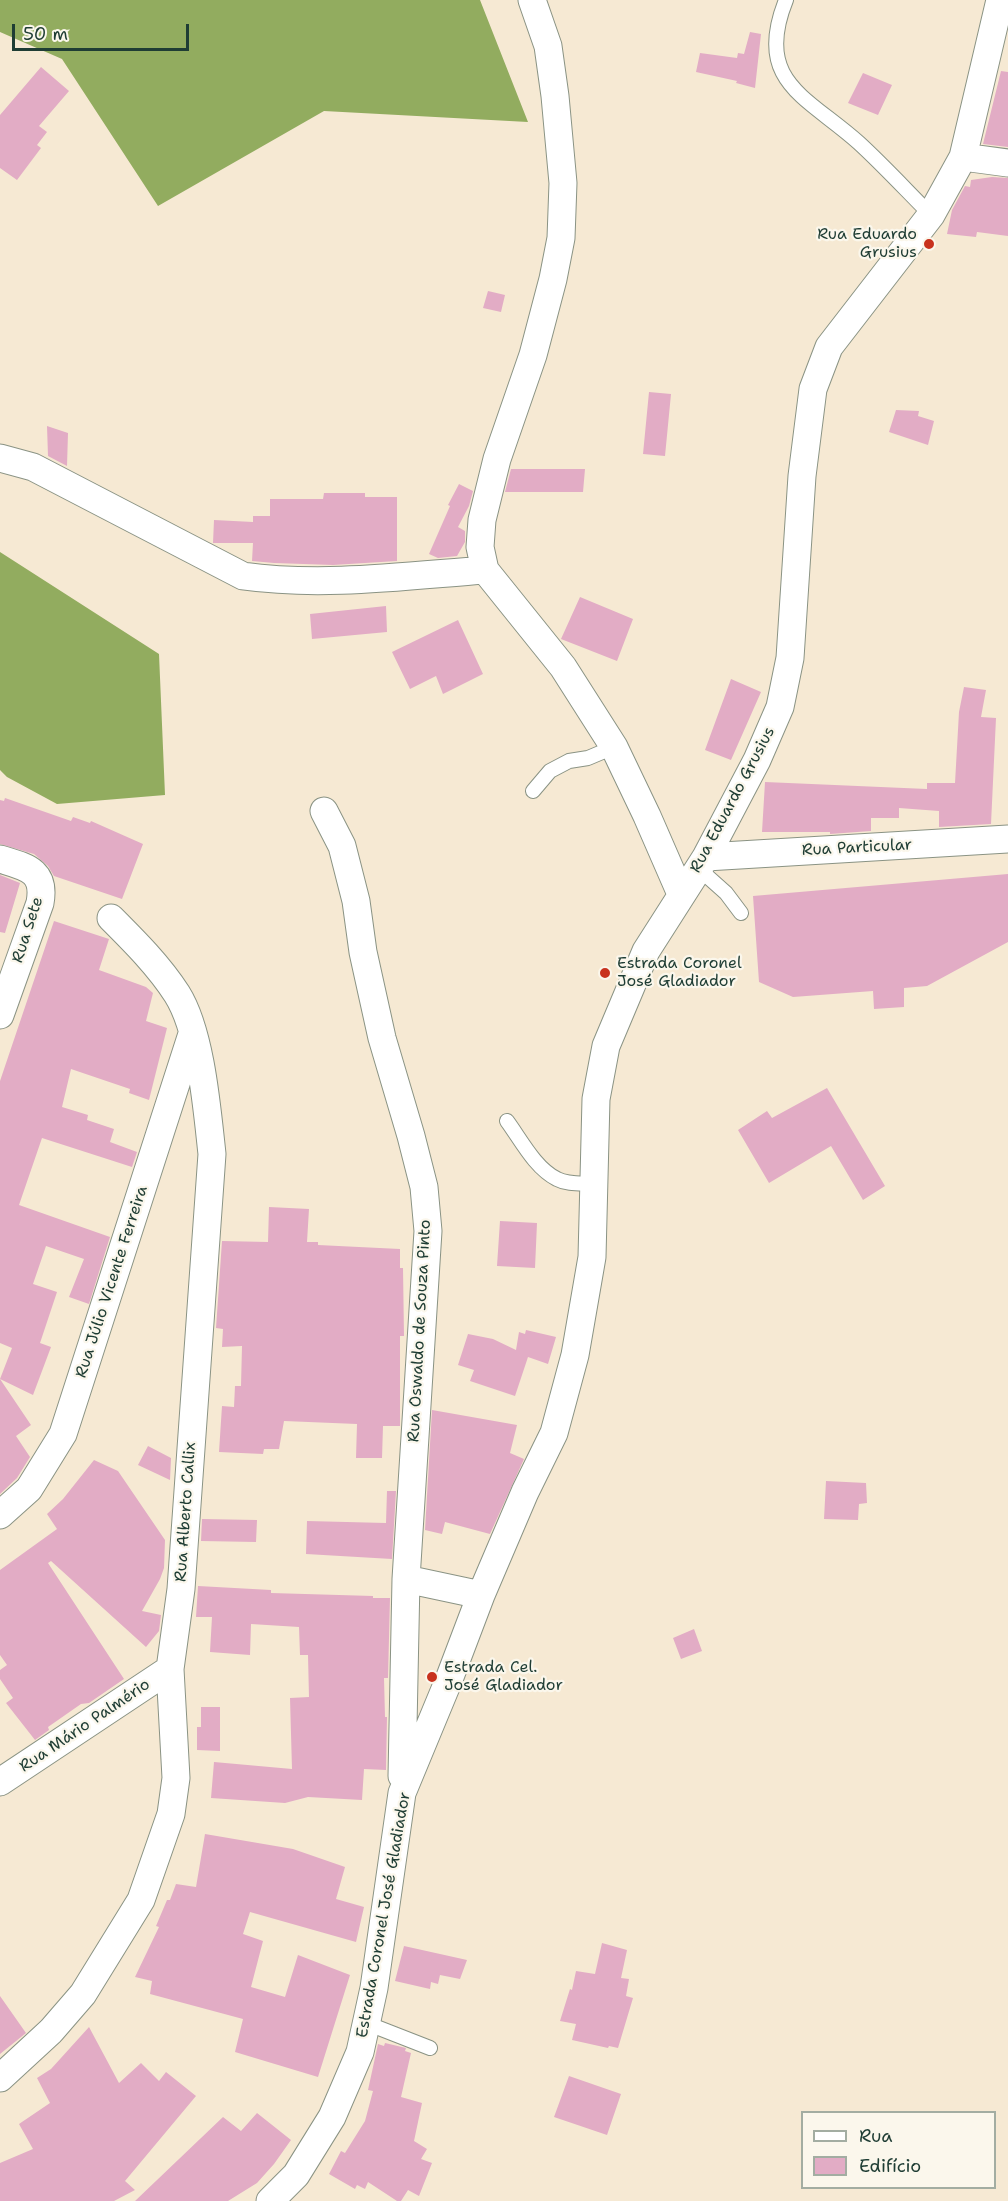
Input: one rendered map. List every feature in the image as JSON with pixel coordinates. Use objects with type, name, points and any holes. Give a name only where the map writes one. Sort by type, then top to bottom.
[{"type":"street","points":[[532,0],[548,46],[555,96],[563,183],[561,238],[533,355],[496,459],[482,520],[480,547],[484,570],[562,667],[614,747],[681,894]]},
{"type":"street","name":"Rua Eduardo Grusius","points":[[681,894],[702,862],[757,760],[780,707],[790,658],[802,476],[813,389],[829,347],[931,215],[963,157],[1001,14]]},
{"type":"street","points":[[963,157],[1008,163]]},
{"type":"street","points":[[0,458],[33,467],[243,576],[271,580],[315,580],[484,570]]},
{"type":"street","name":"Rua Oswaldo de Souza Pinto","points":[[324,811],[342,846],[356,901],[363,952],[382,1038],[424,1187],[428,1231],[406,1579],[402,1793]]},
{"type":"street","name":"Rua Particular","points":[[702,862],[1008,839]]},
{"type":"street","name":"Rua Sete","points":[[0,859],[33,871],[39,879],[42,892],[0,1015]]},
{"type":"street","name":"Estrada Coronel José Gladiador","points":[[283,2197],[332,2117],[360,2052],[374,1988],[402,1793],[481,1595],[525,1492],[554,1433],[575,1355],[592,1257],[596,1100],[606,1046],[646,951],[681,894]]},
{"type":"street","name":"Rua Alberto Callix","points":[[0,2078],[51,2031],[83,1994],[141,1900],[171,1814],[176,1778],[170,1669],[181,1589],[212,1154],[206,1101],[193,1031],[179,996],[158,967],[111,918]]},
{"type":"street","name":"Rua Júlio Vicente Ferreira","points":[[0,1515],[29,1489],[63,1434],[193,1031]]},
{"type":"street","points":[[406,1579],[481,1595]]},
{"type":"street","name":"Rua Mário Palmério","points":[[0,1782],[170,1669]]},
{"type":"lane","points":[[786,0],[778,20],[775,48],[786,80],[805,101],[858,142],[931,215]]},
{"type":"lane","points":[[533,791],[550,771],[569,760],[588,758],[614,747]]},
{"type":"lane","points":[[702,862],[741,913]]},
{"type":"lane","points":[[507,1121],[542,1168],[556,1179],[568,1183],[594,1184]]},
{"type":"lane","points":[[366,2023],[430,2048]]},
{"type":"green space","points":[[0,0],[480,0],[528,122],[324,111],[158,206],[62,59],[0,32]]},
{"type":"green space","points":[[0,552],[159,654],[165,795],[57,804],[7,777],[0,770]]},
{"type":"building","points":[[750,32],[761,34],[755,88],[736,83],[737,81],[696,72],[700,53],[737,58],[738,53],[744,54]]},
{"type":"building","points":[[41,67],[69,91],[39,126],[47,132],[37,145],[41,148],[17,180],[0,168],[0,115]]},
{"type":"building","points":[[1001,71],[1008,72],[1008,147],[983,144]]},
{"type":"building","points":[[863,73],[892,85],[878,115],[848,103]]},
{"type":"building","points":[[992,177],[1008,178],[1008,236],[977,232],[976,237],[947,234],[952,210],[965,186],[970,187],[971,180]]},
{"type":"building","points":[[488,291],[505,295],[501,312],[483,308]]},
{"type":"building","points":[[649,392],[671,394],[665,456],[643,454]]},
{"type":"building","points":[[896,410],[919,411],[918,416],[934,421],[928,445],[889,432]]},
{"type":"building","points":[[47,426],[68,433],[67,466],[48,456]]},
{"type":"building","points":[[511,469],[585,469],[583,492],[505,492]]},
{"type":"building","points":[[459,484],[473,491],[469,506],[458,527],[465,531],[465,542],[457,556],[438,558],[429,554],[450,506],[448,505]]},
{"type":"building","points":[[324,493],[365,493],[365,497],[397,497],[397,561],[333,565],[252,561],[253,543],[213,543],[214,520],[253,522],[253,516],[270,516],[270,499],[323,499]]},
{"type":"building","points":[[580,597],[633,619],[617,661],[561,639]]},
{"type":"building","points":[[386,606],[387,632],[312,639],[310,614]]},
{"type":"building","points":[[458,620],[483,674],[443,694],[436,676],[410,689],[392,652]]},
{"type":"building","points":[[731,679],[761,692],[731,760],[705,750]]},
{"type":"building","points":[[964,687],[986,690],[981,717],[996,718],[991,824],[939,827],[939,811],[899,808],[899,818],[871,818],[871,831],[830,834],[830,832],[762,832],[765,782],[927,789],[927,783],[955,783],[959,712]]},
{"type":"building","points":[[5,798],[71,821],[73,817],[90,823],[91,821],[143,844],[122,899],[54,876],[48,866],[34,854],[0,844],[0,800],[4,801]]},
{"type":"building","points":[[1008,874],[1008,942],[927,986],[904,988],[904,1007],[874,1009],[873,991],[793,997],[759,982],[753,896]]},
{"type":"building","points":[[0,875],[20,883],[5,933],[0,932]]},
{"type":"building","points":[[54,921],[109,939],[99,970],[146,987],[153,993],[146,1021],[167,1028],[149,1100],[129,1093],[130,1089],[71,1069],[62,1107],[88,1115],[87,1120],[114,1129],[110,1142],[137,1152],[132,1167],[42,1138],[19,1205],[110,1237],[89,1304],[69,1297],[84,1259],[46,1246],[33,1284],[57,1292],[40,1343],[51,1347],[33,1395],[0,1379],[12,1348],[0,1343],[0,1081]]},
{"type":"building","points":[[827,1088],[885,1186],[863,1200],[831,1146],[769,1183],[738,1130],[767,1111],[772,1118]]},
{"type":"building","points":[[269,1207],[309,1209],[307,1242],[318,1242],[318,1245],[400,1249],[400,1268],[403,1268],[404,1336],[400,1336],[400,1426],[383,1426],[382,1458],[356,1458],[357,1424],[284,1421],[279,1449],[264,1449],[263,1454],[219,1452],[222,1406],[234,1407],[235,1386],[241,1386],[242,1346],[222,1347],[223,1329],[216,1328],[222,1241],[268,1242]]},
{"type":"building","points":[[500,1221],[537,1223],[535,1268],[497,1266]]},
{"type":"building","points":[[526,1330],[556,1337],[548,1364],[528,1357],[515,1396],[470,1381],[474,1370],[458,1365],[468,1334],[493,1339],[516,1350],[519,1332],[525,1334]]},
{"type":"building","points":[[0,1379],[31,1425],[16,1436],[30,1457],[17,1478],[0,1494]]},
{"type":"building","points":[[432,1410],[517,1425],[510,1453],[524,1459],[490,1534],[445,1522],[442,1534],[425,1530]]},
{"type":"building","points":[[148,1446],[171,1458],[170,1480],[138,1465]]},
{"type":"building","points":[[94,1460],[118,1471],[165,1540],[164,1568],[142,1611],[161,1615],[159,1631],[146,1647],[51,1561],[48,1563],[124,1679],[89,1703],[81,1704],[48,1727],[49,1730],[35,1740],[6,1703],[13,1698],[0,1679],[0,1670],[7,1665],[0,1655],[0,1570],[57,1529],[47,1514],[63,1499]]},
{"type":"building","points":[[826,1481],[866,1483],[867,1503],[859,1504],[858,1520],[824,1519]]},
{"type":"building","points":[[387,1491],[396,1491],[392,1559],[306,1554],[307,1521],[386,1523]]},
{"type":"building","points":[[202,1519],[257,1520],[256,1542],[201,1541]]},
{"type":"building","points":[[198,1586],[271,1590],[271,1593],[390,1598],[388,1678],[384,1678],[385,1717],[387,1717],[386,1770],[364,1769],[362,1800],[308,1797],[285,1803],[211,1798],[214,1762],[292,1769],[290,1698],[309,1697],[308,1655],[300,1655],[299,1627],[251,1624],[250,1655],[210,1652],[212,1617],[196,1617]]},
{"type":"building","points":[[694,1629],[702,1651],[681,1659],[673,1638]]},
{"type":"building","points":[[201,1707],[220,1707],[220,1751],[197,1750],[197,1727],[201,1727]]},
{"type":"building","points":[[205,1834],[293,1849],[345,1867],[336,1899],[364,1907],[356,1942],[250,1912],[243,1934],[263,1941],[251,1987],[285,1997],[298,1955],[350,1975],[318,2077],[235,2052],[243,2019],[150,1994],[152,1981],[135,1977],[176,1884],[196,1887]]},
{"type":"building","points":[[602,1943],[627,1950],[621,1978],[629,1979],[626,1996],[633,1998],[618,2048],[572,2040],[576,2024],[560,2021],[570,1989],[572,1990],[576,1971],[595,1974]]},
{"type":"building","points":[[404,1946],[467,1960],[460,1979],[440,1975],[438,1984],[431,1982],[430,1989],[395,1981]]},
{"type":"building","points":[[0,1996],[26,2033],[0,2054]]},
{"type":"building","points":[[89,2027],[119,2083],[141,2063],[159,2081],[166,2072],[196,2096],[125,2181],[135,2190],[114,2201],[0,2201],[0,2163],[33,2149],[19,2124],[50,2103],[37,2078],[51,2069]]},
{"type":"building","points":[[385,2043],[406,2048],[405,2051],[411,2053],[401,2097],[422,2103],[414,2141],[427,2149],[421,2159],[432,2163],[419,2196],[408,2190],[401,2201],[397,2201],[368,2182],[365,2189],[357,2185],[355,2189],[329,2174],[341,2151],[345,2153],[365,2121],[373,2091],[368,2090],[378,2044],[384,2046]]},
{"type":"building","points":[[569,2076],[621,2094],[607,2135],[554,2117]]},
{"type":"building","points":[[257,2113],[291,2140],[257,2183],[228,2201],[135,2201],[223,2117],[241,2131]]},
{"type":"place","name":"Rua Eduardo Grusius","points":[[929,244]]},
{"type":"place","name":"Estrada Coronel José Gladiador","points":[[605,973]]},
{"type":"place","name":"Estrada Cel. José Gladiador","points":[[432,1677]]}]
